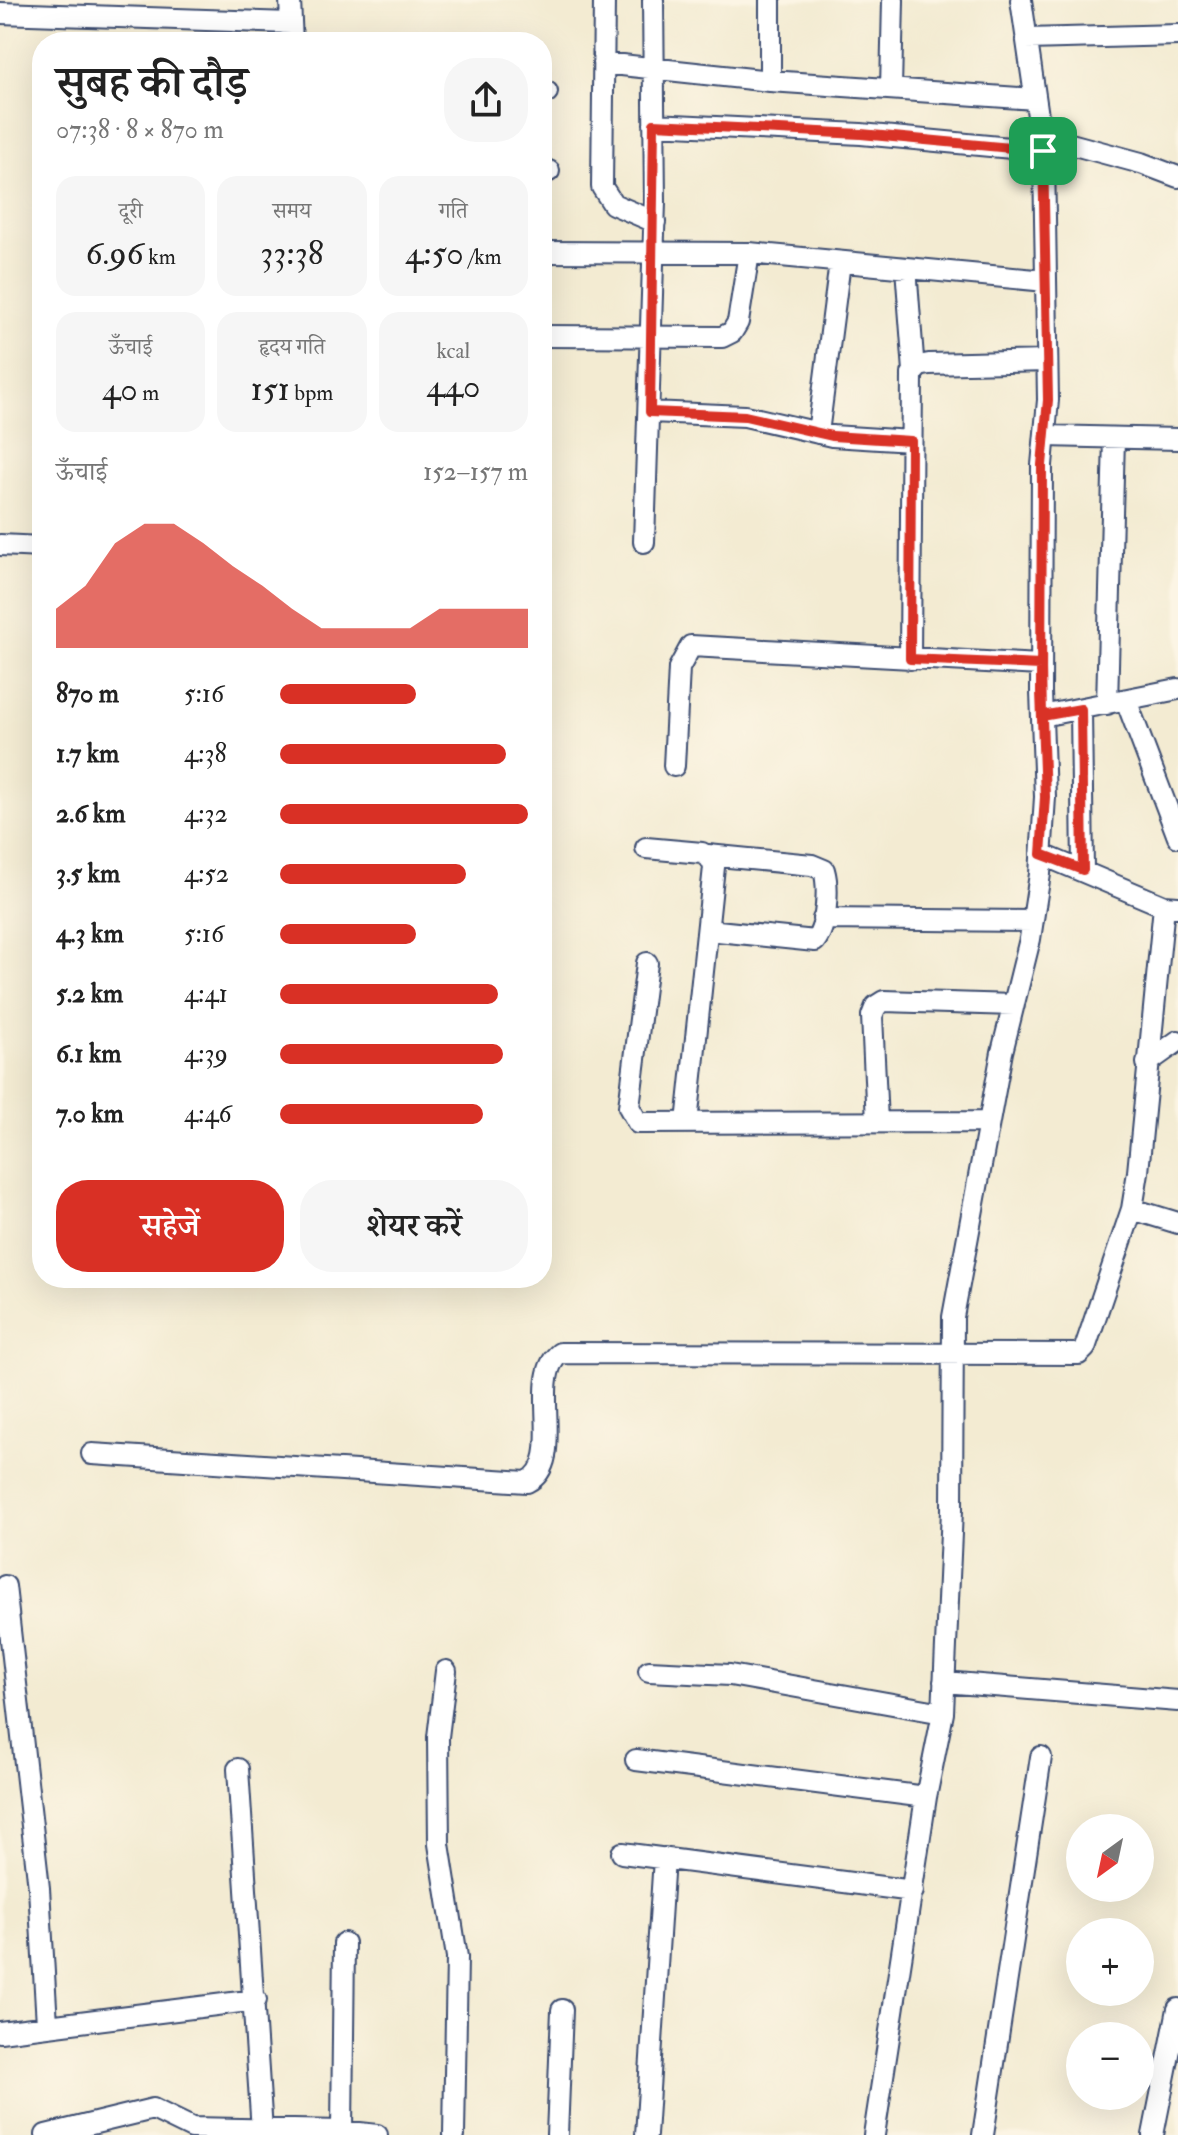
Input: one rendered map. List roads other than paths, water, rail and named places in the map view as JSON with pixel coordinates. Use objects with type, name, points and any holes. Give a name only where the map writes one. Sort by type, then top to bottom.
[{"type":"street","points":[[0,13],[291,32],[290,0]]},
{"type":"street","points":[[604,0],[602,187],[613,204],[655,222]]},
{"type":"street","points":[[644,542],[655,222],[653,0]]},
{"type":"street","points":[[770,0],[770,81]]},
{"type":"street","points":[[891,89],[893,0]]},
{"type":"street","points":[[874,2135],[926,1797],[943,1713],[952,1510],[951,1356],[956,1299],[988,1122],[1033,921],[1045,797],[1041,665],[1047,361],[1042,143],[1021,0]]},
{"type":"street","points":[[1027,39],[1178,35]]},
{"type":"street","points":[[603,63],[770,81],[1035,99]]},
{"type":"street","points":[[654,124],[1042,143],[1141,163],[1178,177]]},
{"type":"street","points":[[552,252],[749,253],[1046,281]]},
{"type":"street","points":[[552,336],[714,339],[732,332],[740,314],[749,253]]},
{"type":"street","points":[[818,433],[840,262]]},
{"type":"street","points":[[906,268],[914,371],[910,659]]},
{"type":"street","points":[[914,371],[929,364],[1047,361]]},
{"type":"street","points":[[650,412],[745,416],[818,433],[911,441]]},
{"type":"street","points":[[1045,436],[1178,439]]},
{"type":"street","points":[[1114,438],[1116,702],[1178,837]]},
{"type":"street","points":[[0,545],[32,547]]},
{"type":"street","points":[[674,766],[679,668],[691,646],[1041,665]]},
{"type":"street","points":[[1042,716],[1178,689]]},
{"type":"street","points":[[1081,709],[1083,870]]},
{"type":"street","points":[[646,848],[824,870],[823,919],[819,936],[810,942],[708,930]]},
{"type":"street","points":[[92,1454],[521,1483],[535,1478],[541,1469],[549,1365],[560,1353],[750,1351],[951,1356],[1073,1355],[1082,1351],[1132,1209],[1147,1063],[1171,906],[1041,854]]},
{"type":"street","points":[[687,1123],[714,867],[708,855]]},
{"type":"street","points":[[823,919],[1033,921]]},
{"type":"street","points":[[647,963],[630,1113],[638,1123],[988,1122]]},
{"type":"street","points":[[877,1122],[872,1016],[876,1006],[884,1001],[1014,1005]]},
{"type":"street","points":[[1147,1063],[1178,1041]]},
{"type":"street","points":[[1132,1209],[1178,1223]]},
{"type":"street","points":[[5,1586],[39,1888],[47,2024]]},
{"type":"street","points":[[446,1671],[438,1737],[439,1844],[457,1957],[454,2135]]},
{"type":"street","points":[[649,1671],[730,1675],[943,1713]]},
{"type":"street","points":[[944,1682],[1178,1701]]},
{"type":"street","points":[[983,2135],[1041,1757]]},
{"type":"street","points":[[636,1760],[926,1797]]},
{"type":"street","points":[[238,1769],[256,2000],[262,2131]]},
{"type":"street","points":[[622,1853],[913,1891]]},
{"type":"street","points":[[646,2135],[664,1858]]},
{"type":"street","points":[[342,2131],[344,1943]]},
{"type":"street","points":[[0,2032],[256,2000]]},
{"type":"street","points":[[1153,2135],[1178,2009]]},
{"type":"street","points":[[557,2135],[562,2010]]},
{"type":"street","points":[[46,2135],[153,2109],[192,2132],[342,2131],[377,2135]]}]
